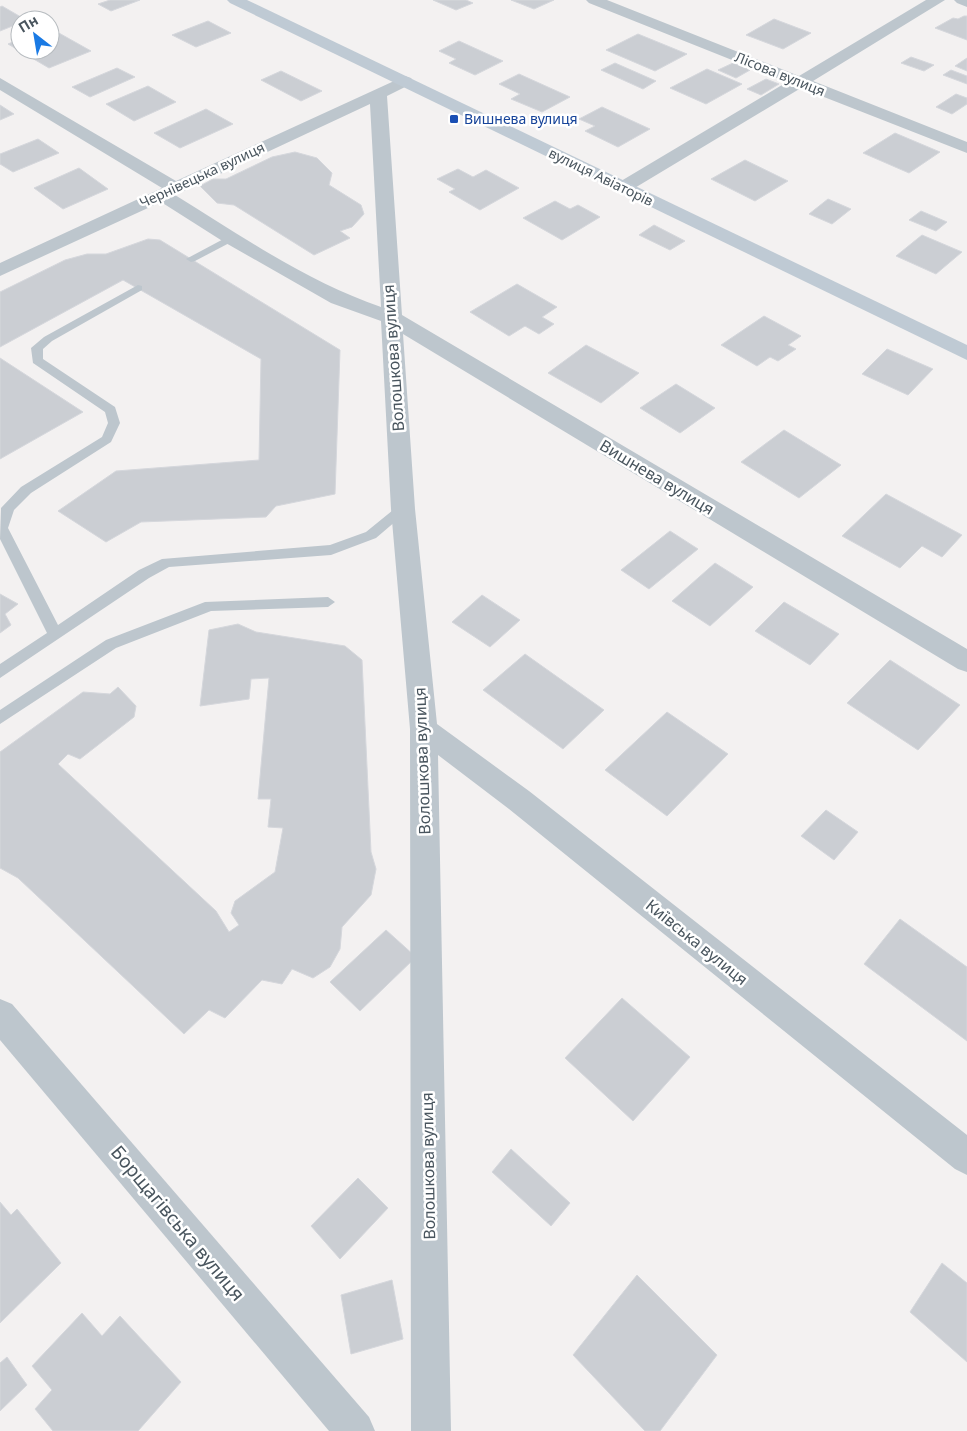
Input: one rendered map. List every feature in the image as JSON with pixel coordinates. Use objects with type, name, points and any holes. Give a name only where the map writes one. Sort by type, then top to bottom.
[{"type":"main road","name":"вулиця Авіаторів","points":[[235,0],[967,353]]},
{"type":"street","name":"Лісова вулиця","points":[[594,0],[967,148]]},
{"type":"street","points":[[622,188],[937,0]]},
{"type":"street","points":[[962,0],[967,2]]},
{"type":"street","name":"Чернівецька вулиця","points":[[0,270],[405,81]]},
{"type":"street","name":"Вишнева вулиця","points":[[0,83],[168,191],[231,238],[338,299],[390,317],[967,662]]},
{"type":"street","name":"Волошкова вулиця","points":[[378,93],[403,509],[424,729],[431,1431]]},
{"type":"street","name":"Київська вулиця","points":[[424,729],[519,800],[967,1157]]},
{"type":"street","name":"Борщагівська вулиця","points":[[0,1015],[356,1431]]},
{"type":"lane","points":[[191,259],[231,238]]},
{"type":"lane","points":[[55,634],[1,528],[8,508],[26,490],[107,440],[114,423],[111,410],[37,360],[37,348],[48,339],[138,288]]},
{"type":"lane","points":[[0,672],[144,574],[168,562],[331,550],[371,535],[403,509]]},
{"type":"lane","points":[[0,718],[111,644],[210,606],[328,602]]},
{"type":"building","points":[[110,0],[140,0],[111,11],[98,4]]},
{"type":"building","points":[[433,0],[466,0],[473,3],[456,10]]},
{"type":"building","points":[[511,0],[554,0],[534,9]]},
{"type":"building","points":[[2,6],[10,11],[10,27],[0,31],[0,7]]},
{"type":"building","points":[[967,16],[967,40],[935,28],[953,18],[958,19]]},
{"type":"building","points":[[774,19],[811,33],[783,49],[746,35]]},
{"type":"building","points":[[208,21],[231,33],[196,47],[172,35]]},
{"type":"building","points":[[60,34],[91,51],[49,68],[35,60],[60,60]]},
{"type":"building","points":[[638,34],[687,54],[655,71],[606,50]]},
{"type":"building","points":[[459,41],[503,61],[475,75],[449,63],[456,59],[439,51]]},
{"type":"building","points":[[911,57],[934,65],[924,71],[901,63]]},
{"type":"building","points":[[967,58],[967,71],[955,66]]},
{"type":"building","points":[[615,63],[656,81],[643,89],[601,70]]},
{"type":"building","points":[[733,63],[750,70],[736,78],[718,70]]},
{"type":"building","points":[[117,68],[135,77],[90,97],[72,87]]},
{"type":"building","points":[[707,69],[742,84],[706,104],[670,88]]},
{"type":"building","points":[[951,70],[967,76],[967,84],[943,75]]},
{"type":"building","points":[[281,71],[322,91],[301,101],[261,80]]},
{"type":"building","points":[[519,74],[570,97],[542,112],[511,99],[520,94],[499,84]]},
{"type":"building","points":[[766,79],[779,84],[761,95],[747,89]]},
{"type":"building","points":[[148,86],[176,102],[134,121],[106,104]]},
{"type":"building","points":[[956,94],[967,98],[967,104],[952,114],[936,107]]},
{"type":"building","points":[[0,105],[14,114],[0,120]]},
{"type":"building","points":[[602,107],[650,129],[618,147],[585,131],[595,126],[579,119]]},
{"type":"building","points":[[206,109],[233,124],[180,148],[154,133]]},
{"type":"building","points":[[895,133],[940,152],[909,173],[863,153]]},
{"type":"building","points":[[38,139],[59,153],[13,172],[0,164],[0,154]]},
{"type":"building","points":[[295,152],[317,158],[332,173],[329,185],[361,205],[364,214],[352,227],[340,231],[350,238],[314,255],[234,205],[217,203],[200,186],[213,179],[226,179],[272,157]]},
{"type":"building","points":[[745,160],[788,181],[755,201],[711,179]]},
{"type":"building","points":[[79,168],[108,189],[63,209],[34,188]]},
{"type":"building","points":[[458,169],[473,177],[486,170],[519,188],[480,210],[449,192],[455,189],[437,179]]},
{"type":"building","points":[[828,199],[851,209],[832,224],[809,214]]},
{"type":"building","points":[[555,201],[570,209],[578,205],[600,217],[562,240],[523,218]]},
{"type":"building","points":[[921,211],[947,222],[936,231],[909,220]]},
{"type":"building","points":[[654,225],[685,241],[670,250],[639,235]]},
{"type":"building","points":[[922,235],[962,252],[936,274],[896,256]]},
{"type":"building","points":[[148,239],[160,240],[340,350],[335,494],[276,506],[266,517],[141,522],[106,542],[58,511],[116,471],[259,460],[261,359],[123,280],[0,347],[0,292],[65,260],[87,254],[106,254]]},
{"type":"building","points":[[517,284],[557,307],[542,317],[554,324],[539,334],[525,326],[509,336],[470,312]]},
{"type":"building","points":[[764,316],[801,336],[788,345],[796,349],[778,361],[770,357],[757,366],[721,345]]},
{"type":"building","points":[[586,345],[639,373],[601,403],[548,373]]},
{"type":"building","points":[[887,349],[933,369],[908,395],[862,374]]},
{"type":"building","points":[[0,358],[83,412],[0,459]]},
{"type":"building","points":[[676,384],[715,408],[680,433],[640,408]]},
{"type":"building","points":[[784,430],[841,465],[799,498],[741,462]]},
{"type":"building","points":[[886,494],[962,535],[942,557],[922,546],[900,568],[842,536]]},
{"type":"building","points":[[670,531],[698,549],[649,589],[621,570]]},
{"type":"building","points":[[715,563],[753,587],[710,626],[672,601]]},
{"type":"building","points":[[0,594],[18,604],[5,614],[11,625],[0,633]]},
{"type":"building","points":[[482,595],[520,620],[490,647],[452,622]]},
{"type":"building","points":[[784,602],[839,634],[810,665],[755,631]]},
{"type":"building","points":[[238,624],[256,632],[345,646],[362,660],[371,852],[376,869],[371,895],[342,927],[340,949],[330,967],[313,978],[292,969],[282,984],[262,980],[225,1018],[209,1010],[184,1034],[18,878],[0,868],[0,752],[83,692],[110,694],[118,687],[136,706],[134,717],[80,759],[68,754],[58,764],[216,911],[229,932],[239,925],[231,913],[235,901],[275,872],[283,828],[268,827],[271,799],[258,799],[269,678],[251,679],[249,699],[200,706],[209,630]]},
{"type":"building","points":[[525,654],[604,710],[563,749],[483,690]]},
{"type":"building","points":[[890,660],[960,705],[918,750],[847,703]]},
{"type":"building","points":[[667,712],[728,754],[667,816],[605,770]]},
{"type":"building","points":[[826,810],[858,832],[834,860],[801,836]]},
{"type":"building","points":[[900,919],[967,967],[967,1041],[864,964]]},
{"type":"building","points":[[386,930],[416,957],[360,1011],[330,982]]},
{"type":"building","points":[[622,998],[690,1057],[633,1121],[565,1058]]},
{"type":"building","points":[[511,1149],[570,1203],[551,1226],[492,1172]]},
{"type":"building","points":[[358,1178],[388,1208],[340,1259],[311,1226]]},
{"type":"building","points":[[0,1202],[11,1215],[17,1209],[61,1263],[0,1323]]},
{"type":"building","points":[[942,1263],[967,1283],[967,1362],[910,1312]]},
{"type":"building","points":[[637,1275],[717,1355],[660,1431],[645,1431],[573,1355]]},
{"type":"building","points":[[392,1280],[403,1339],[351,1354],[341,1295]]},
{"type":"building","points":[[82,1313],[102,1336],[120,1316],[181,1382],[138,1431],[53,1431],[35,1409],[52,1390],[32,1366]]},
{"type":"building","points":[[7,1357],[27,1385],[0,1411],[0,1363]]},
{"type":"place","name":"Вишнева вулиця","points":[[454,119]]}]
